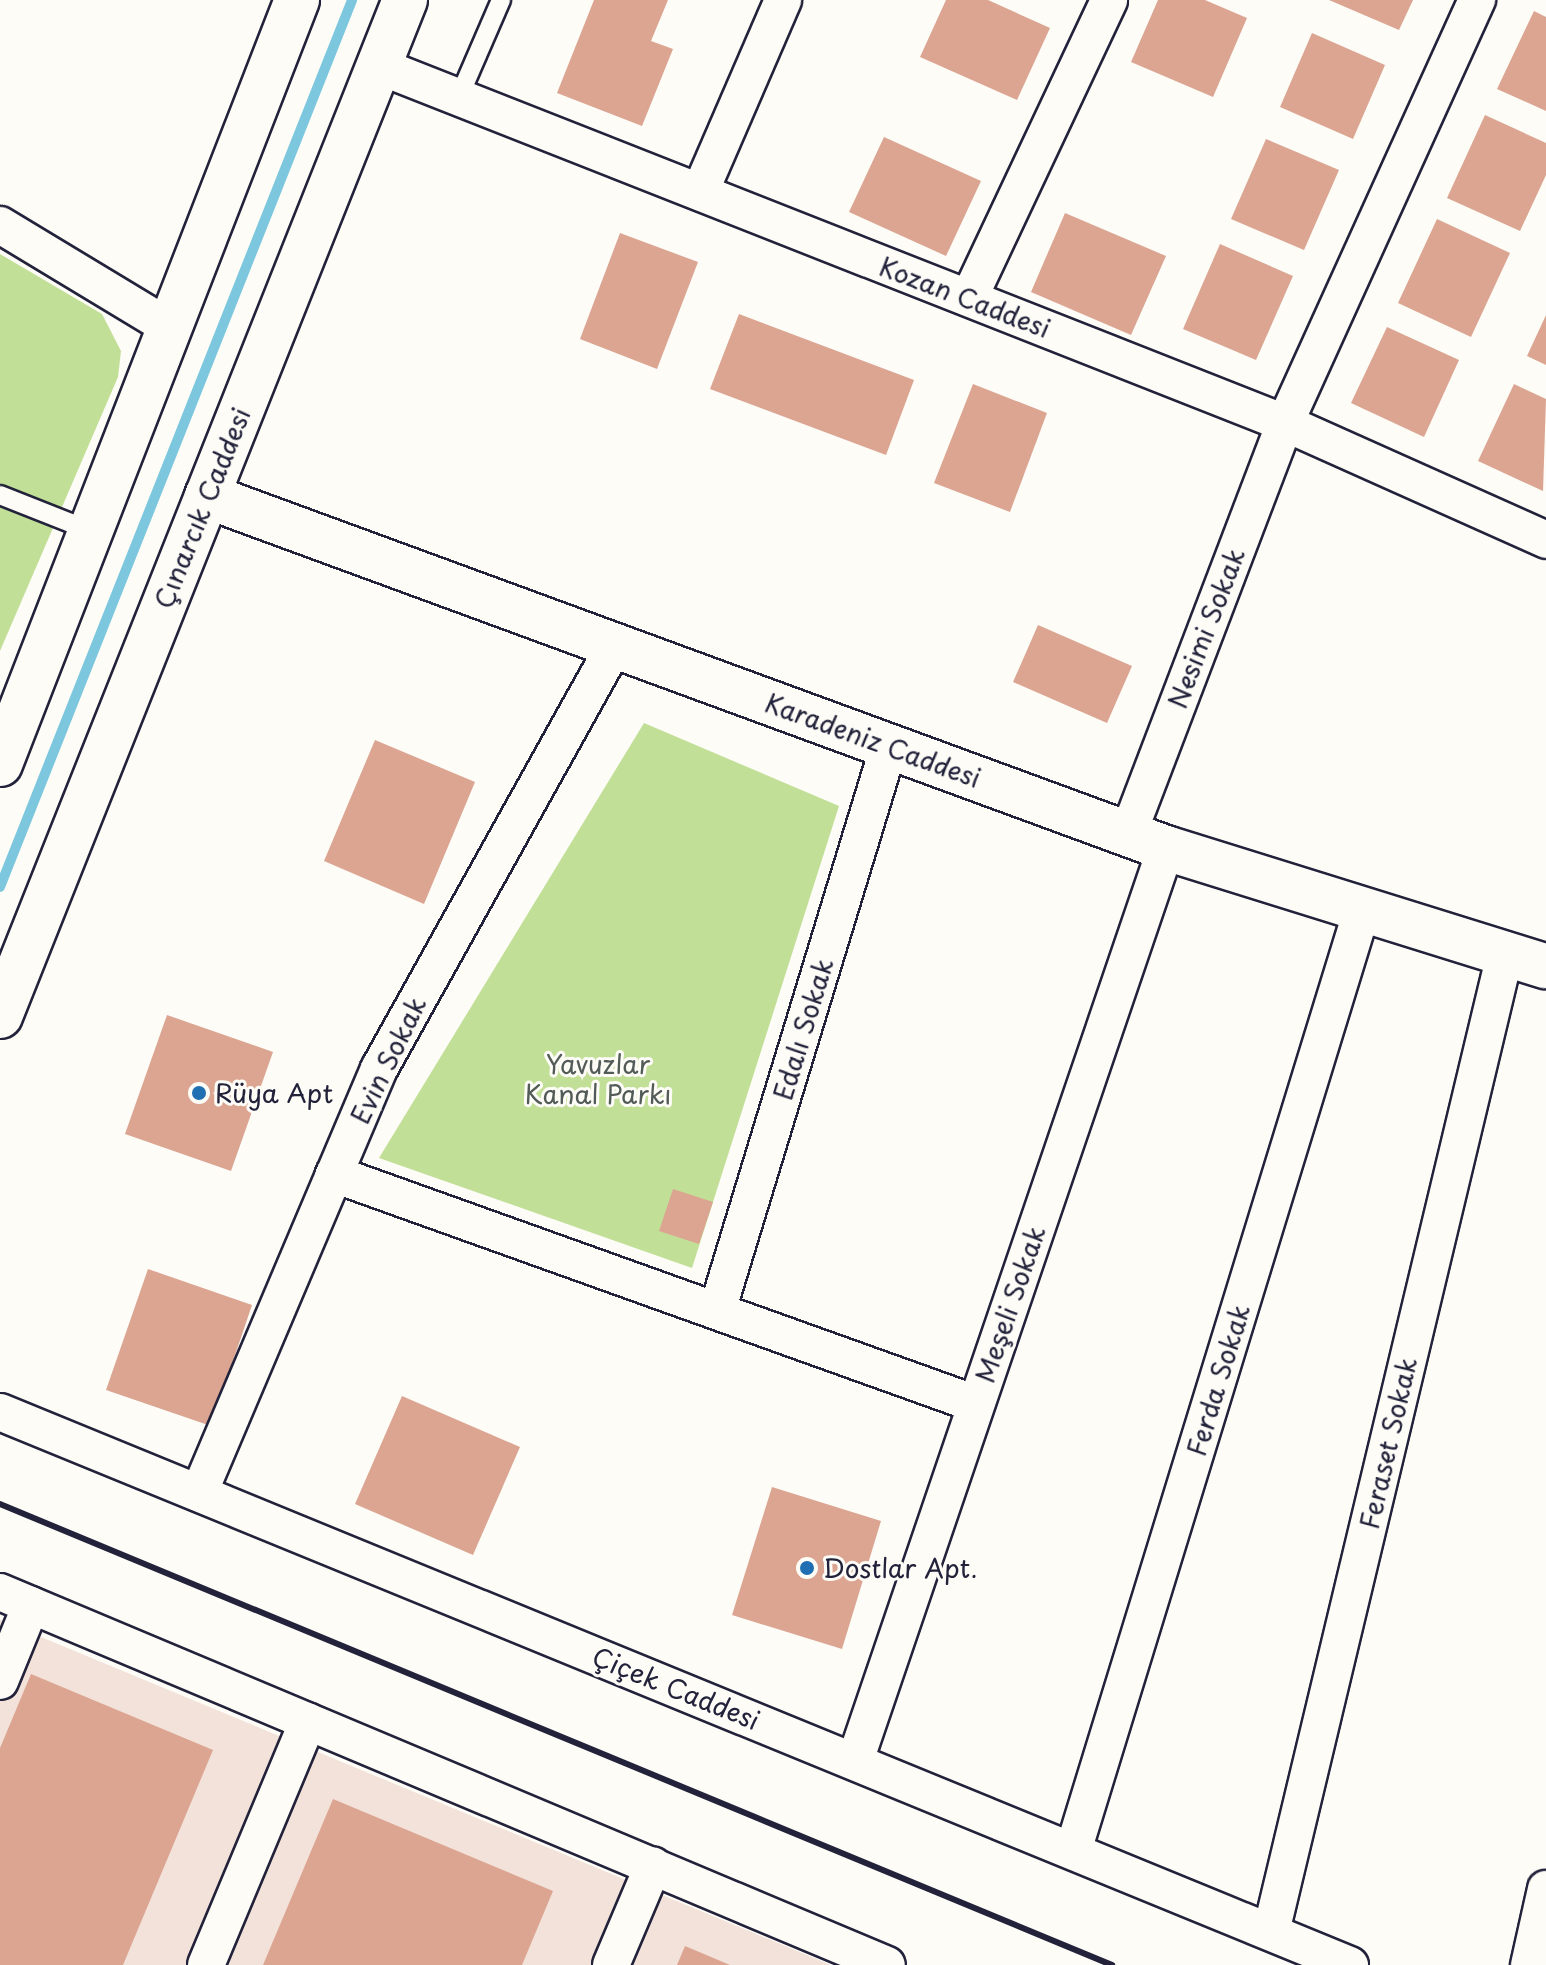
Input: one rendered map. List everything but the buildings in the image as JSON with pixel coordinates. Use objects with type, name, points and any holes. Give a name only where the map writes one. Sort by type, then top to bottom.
[{"type":"main road","points":[[0,764],[297,0]]},
{"type":"main road","name":"Çınarcık Caddesi","points":[[0,1016],[405,0]]},
{"type":"main road","name":"Karadeniz Caddesi","points":[[207,496],[1147,841],[1546,966]]},
{"type":"street","points":[[700,192],[783,0]]},
{"type":"street","points":[[969,298],[1109,0]]},
{"type":"street","name":"Nesimi Sokak","points":[[1147,841],[1285,423],[1477,0]]},
{"type":"street","name":"Kozan Caddesi","points":[[379,66],[1285,423],[1546,540]]},
{"type":"street","points":[[0,225],[169,327]]},
{"type":"street","name":"Evin Sokak","points":[[199,1493],[379,1069],[615,645]]},
{"type":"street","name":"Edalı Sokak","points":[[717,1311],[889,746]]},
{"type":"street","name":"Meşeli Sokak","points":[[855,1761],[976,1404],[1147,841]]},
{"type":"street","name":"Ferda Sokak","points":[[1073,1851],[1362,910]]},
{"type":"street","name":"Feraset Sokak","points":[[1271,1932],[1505,954]]},
{"type":"street","points":[[334,1174],[976,1404]]},
{"type":"street","name":"Çiçek Caddesi","points":[[0,1412],[1350,1965]]},
{"type":"street","points":[[0,1681],[16,1598],[887,1965]]},
{"type":"street","points":[[206,1965],[308,1721]]},
{"type":"street","points":[[611,1965],[653,1866]]},
{"type":"street","points":[[1529,1965],[1546,1889]]},
{"type":"lane","points":[[459,97],[501,0]]},
{"type":"lane","points":[[0,495],[91,531]]},
{"type":"shaded area","points":[[0,1620],[831,1965],[0,1965]]},
{"type":"green space","points":[[0,254],[102,314],[121,351],[118,377],[0,651]]},
{"type":"green space","name":"Yavuzlar Kanal Parkı","points":[[644,723],[839,806],[692,1268],[379,1158]]},
{"type":"waterway","points":[[0,887],[352,0]]},
{"type":"railway","points":[[0,1504],[1112,1965]]},
{"type":"place","name":"Rüya Apt","points":[[199,1093]]},
{"type":"place","name":"Dostlar Apt.","points":[[807,1568]]}]
